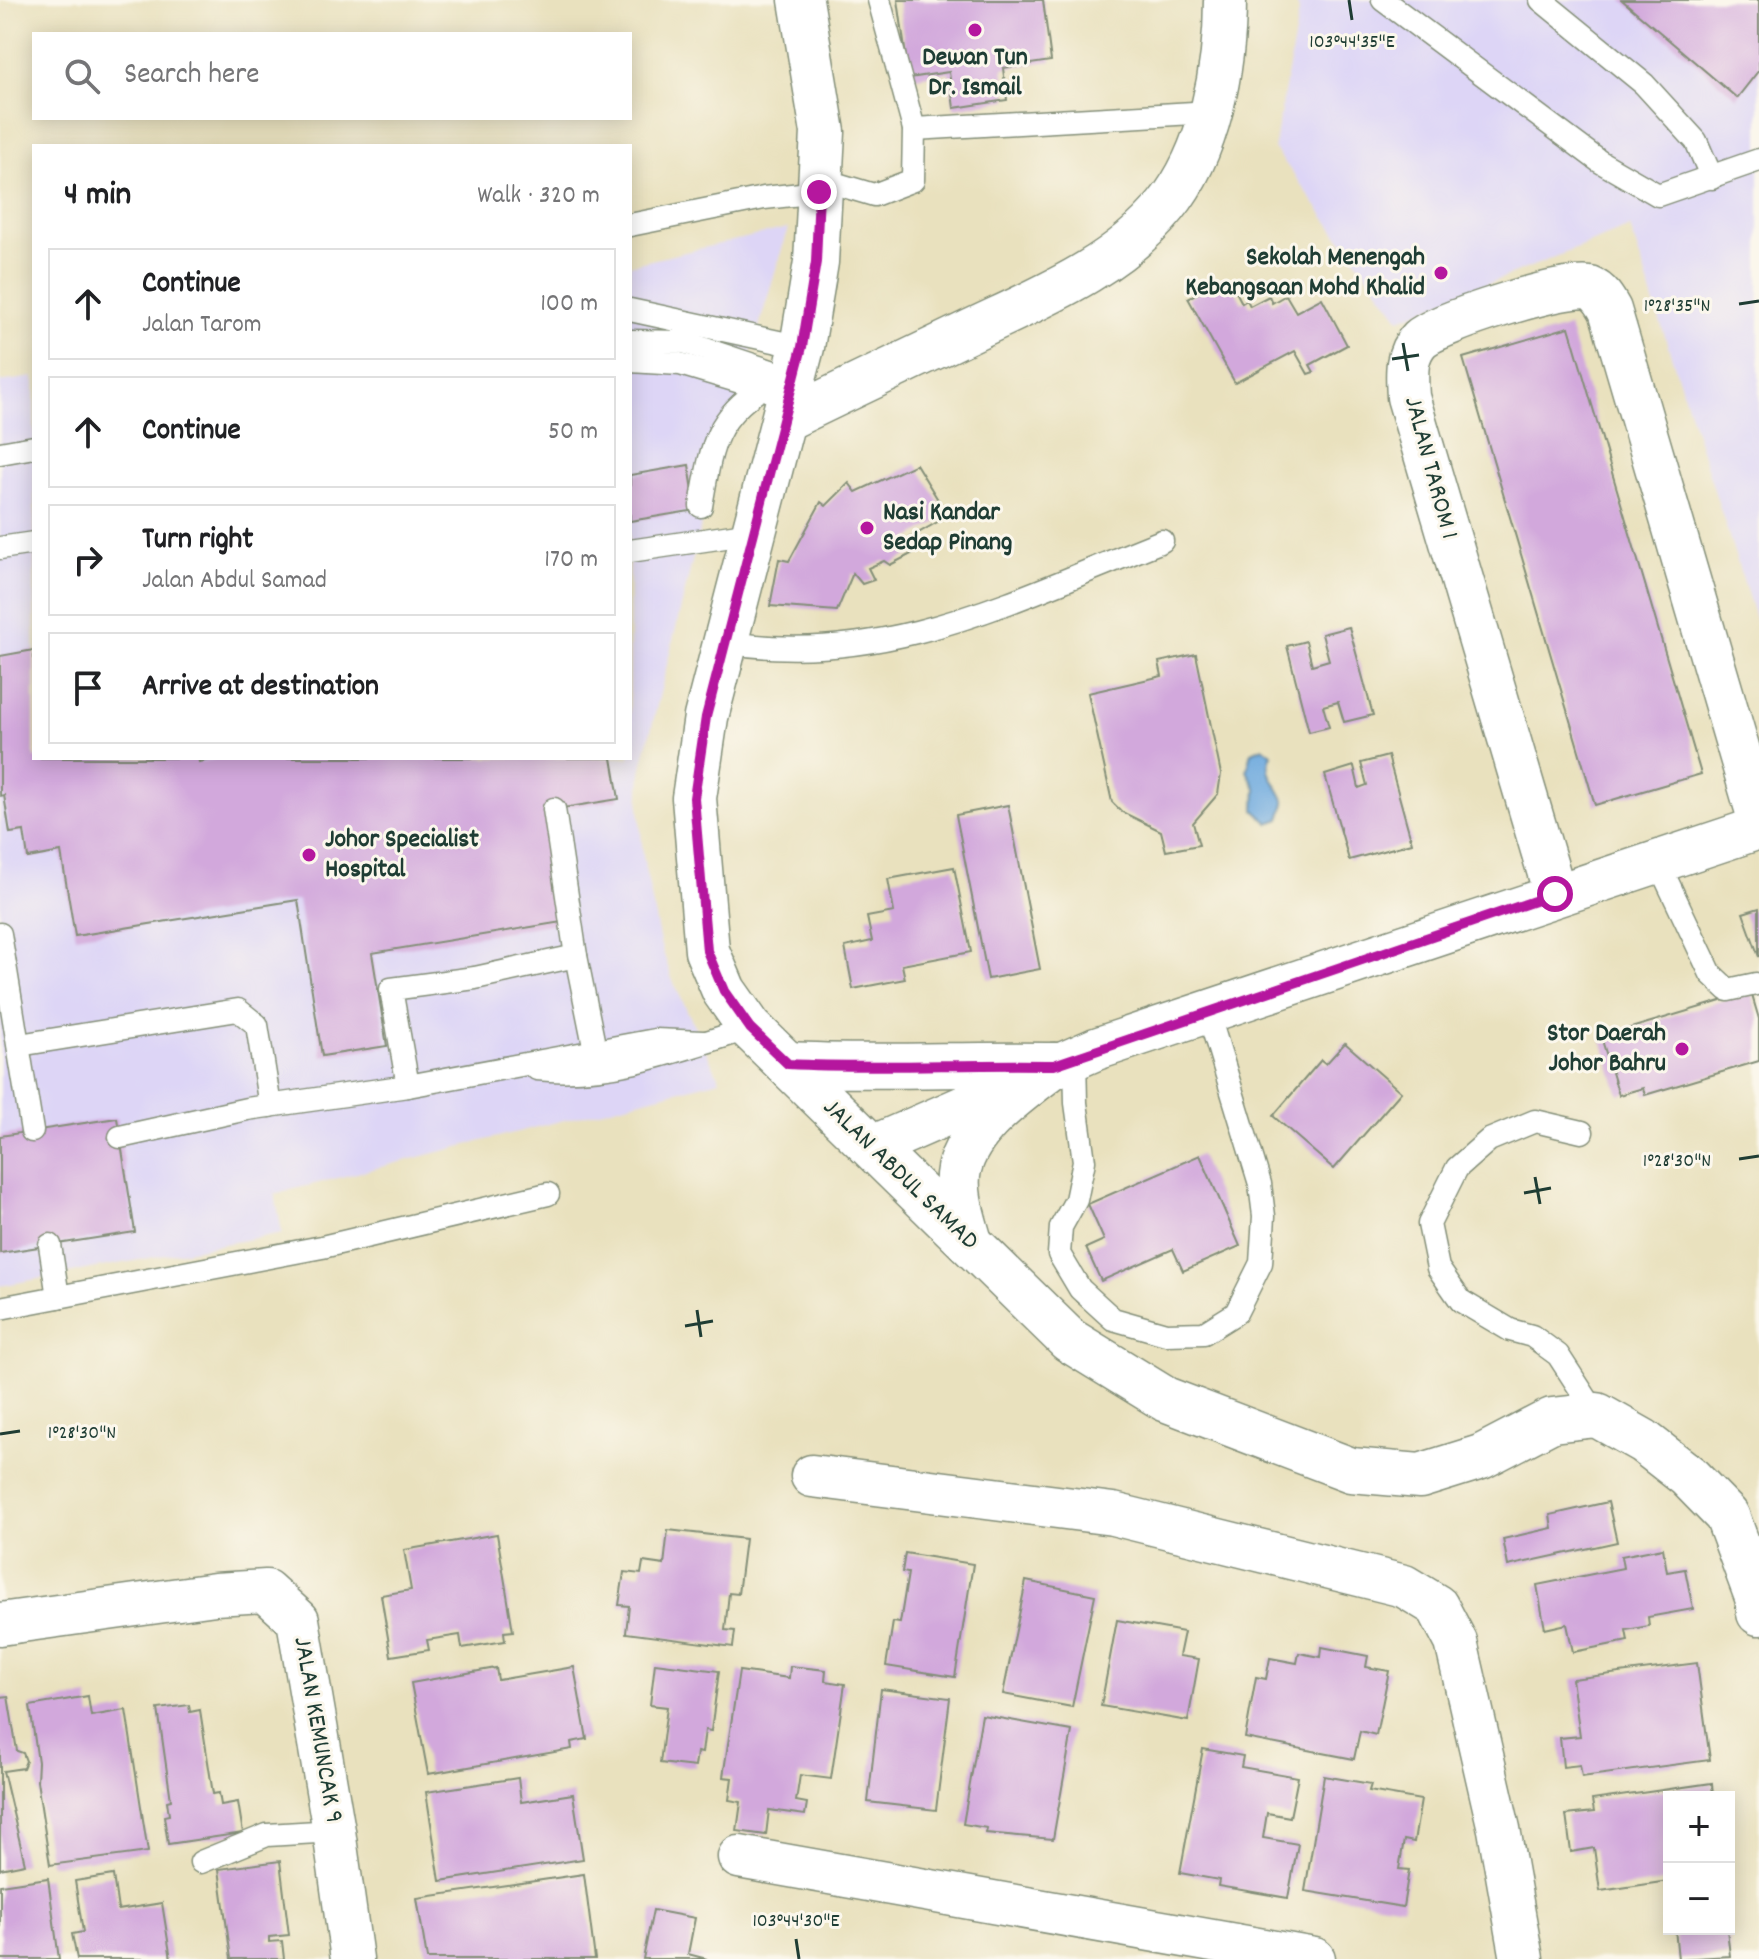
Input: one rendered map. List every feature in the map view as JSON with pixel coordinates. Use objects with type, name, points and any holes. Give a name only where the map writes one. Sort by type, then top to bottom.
[{"type":"street","name":"JALAN ABDUL SAMAD","points":[[801,0],[823,132],[816,262],[706,717],[694,798],[707,951],[724,991],[750,1028],[1069,1340],[1165,1399],[1351,1470],[1420,1476],[1481,1457],[1552,1420],[1597,1415]]},
{"type":"street","points":[[785,386],[1074,281],[1122,247],[1166,206],[1192,161],[1211,112],[1225,28],[1225,0]]},
{"type":"street","name":"JALAN TAROM 1","points":[[1555,894],[1408,397],[1407,362],[1420,339],[1454,322],[1561,287],[1589,288],[1603,297],[1610,310],[1759,819]]},
{"type":"street","points":[[872,1147],[1065,1061],[1759,828]]},
{"type":"street","points":[[788,1064],[855,1068],[1065,1061]]},
{"type":"street","points":[[970,1242],[960,1203],[959,1169],[975,1139],[1001,1108],[1065,1061]]},
{"type":"street","points":[[1597,1415],[1643,1441],[1688,1476],[1727,1516],[1757,1597],[1759,1613]]},
{"type":"street","points":[[812,1476],[1113,1514],[1404,1586],[1437,1606],[1456,1642],[1499,1829],[1522,1959]]},
{"type":"street","name":"JALAN KEMUNCAK 9","points":[[0,1624],[215,1594],[266,1591],[298,1620],[352,1959]]},
{"type":"street","points":[[739,1857],[1314,1959]]},
{"type":"lane","points":[[632,225],[820,186],[874,195],[913,180],[914,129],[879,0]]},
{"type":"lane","points":[[1383,0],[1599,161],[1658,195],[1759,160]]},
{"type":"lane","points":[[1541,0],[1644,84],[1696,141],[1712,178]]},
{"type":"lane","points":[[914,129],[1211,112]]},
{"type":"lane","points":[[632,311],[785,386]]},
{"type":"lane","points":[[632,341],[684,342],[785,386]]},
{"type":"lane","points":[[632,361],[680,364],[785,386]]},
{"type":"lane","points":[[701,506],[712,450],[724,420],[737,405],[785,386]]},
{"type":"lane","points":[[0,453],[32,447]]},
{"type":"lane","points":[[632,551],[752,533]]},
{"type":"lane","points":[[724,642],[764,649],[833,648],[932,631],[1162,541]]},
{"type":"lane","points":[[0,548],[32,543]]},
{"type":"lane","points":[[554,809],[576,956],[595,1050]]},
{"type":"lane","points":[[1657,860],[1711,974],[1728,990],[1756,984]]},
{"type":"lane","points":[[0,934],[32,1131]]},
{"type":"lane","points":[[408,1086],[391,989],[475,978],[576,956]]},
{"type":"lane","points":[[19,1045],[238,1010],[257,1025],[270,1106]]},
{"type":"lane","points":[[1065,1061],[1076,1103],[1084,1161],[1076,1200],[1061,1227],[1059,1254],[1080,1289],[1113,1319],[1166,1334],[1204,1333],[1236,1313],[1261,1263],[1264,1216],[1260,1184],[1208,1013]]},
{"type":"lane","points":[[522,1068],[569,1073],[659,1058],[750,1028]]},
{"type":"lane","points":[[120,1137],[270,1106],[522,1068],[595,1050],[655,1040],[703,1042]]},
{"type":"lane","points":[[1582,1132],[1535,1121],[1489,1140],[1457,1168],[1429,1224],[1438,1268],[1461,1301],[1510,1330],[1532,1336],[1558,1355],[1597,1415]]},
{"type":"lane","points":[[0,1308],[322,1247],[548,1194]]},
{"type":"lane","points":[[50,1245],[58,1297]]},
{"type":"lane","points":[[201,1862],[267,1835],[334,1831]]},
{"type":"shaded area","name":"Sekolah Menengah Kebangsaan Mohd Khalid","points":[[1296,0],[1759,0],[1759,630],[1630,227],[1400,319],[1274,148],[1299,12]]},
{"type":"shaded area","points":[[788,228],[704,513],[641,771],[639,808],[643,856],[660,943],[672,979],[720,1080],[275,1194],[282,1233],[0,1286],[0,382],[32,377],[32,760],[632,760],[632,265]]},
{"type":"water","points":[[1263,747],[1272,754],[1270,774],[1285,803],[1280,819],[1269,823],[1255,810],[1256,788],[1247,771],[1252,752]]},
{"type":"building","name":"Dewan Tun Dr. Ismail","points":[[898,0],[1043,0],[1051,61],[1003,68],[1007,100],[954,108],[949,72],[909,78]]},
{"type":"building","points":[[1622,0],[1759,0],[1759,70],[1737,98]]},
{"type":"building","points":[[1223,280],[1229,290],[1234,288],[1242,303],[1247,300],[1250,306],[1269,296],[1272,303],[1286,295],[1296,312],[1322,298],[1347,345],[1310,365],[1314,372],[1308,374],[1295,351],[1235,383],[1188,298]]},
{"type":"building","points":[[1569,327],[1701,774],[1595,805],[1463,358]]},
{"type":"building","name":"Nasi Kandar Sedap Pinang","points":[[916,464],[948,516],[908,539],[915,552],[890,565],[884,561],[868,568],[874,580],[862,584],[853,573],[837,611],[770,606],[779,559],[789,561],[821,502],[826,506],[849,483],[856,492]]},
{"type":"building","points":[[689,465],[696,510],[632,521],[632,475]]},
{"type":"building","points":[[1349,627],[1373,715],[1344,722],[1338,702],[1323,706],[1329,727],[1309,732],[1287,646],[1306,641],[1312,665],[1329,660],[1322,634]]},
{"type":"building","name":"Johor Specialist Hospital","points":[[32,650],[32,760],[612,760],[619,799],[550,810],[568,921],[372,953],[387,1046],[322,1056],[298,900],[75,936],[61,852],[28,858],[24,831],[10,833],[4,795],[0,796],[0,656]]},
{"type":"building","points":[[1196,654],[1221,774],[1218,794],[1193,823],[1199,845],[1166,851],[1161,831],[1122,812],[1112,802],[1088,693],[1162,676],[1159,662]]},
{"type":"building","points":[[1388,756],[1412,843],[1349,860],[1325,775],[1354,766],[1359,788],[1367,785],[1361,763]]},
{"type":"building","points":[[1008,805],[1040,969],[988,979],[956,815]]},
{"type":"building","points":[[954,867],[971,952],[902,965],[905,979],[853,989],[845,947],[872,941],[867,917],[894,912],[888,879]]},
{"type":"building","points":[[1759,908],[1759,957],[1743,913]]},
{"type":"building","name":"Stor Daerah Johor Bahru","points":[[1751,992],[1759,1019],[1759,1061],[1645,1095],[1643,1088],[1619,1095],[1601,1037]]},
{"type":"building","points":[[1345,1043],[1401,1092],[1334,1169],[1273,1116],[1321,1060],[1326,1064]]},
{"type":"building","points":[[117,1118],[135,1232],[0,1253],[0,1136]]},
{"type":"building","points":[[1200,1155],[1240,1246],[1183,1271],[1173,1249],[1101,1281],[1086,1248],[1104,1240],[1088,1204]]},
{"type":"building","points":[[1608,1502],[1617,1542],[1508,1566],[1503,1539],[1552,1528],[1550,1515]]},
{"type":"building","points":[[668,1530],[745,1539],[738,1594],[729,1593],[725,1630],[735,1631],[733,1647],[626,1633],[629,1606],[619,1605],[624,1572],[641,1574],[643,1562],[664,1565]]},
{"type":"building","points":[[497,1534],[513,1631],[504,1632],[505,1641],[462,1648],[460,1635],[427,1640],[429,1650],[391,1656],[381,1595],[411,1590],[404,1550]]},
{"type":"building","points":[[1663,1548],[1667,1572],[1685,1569],[1693,1609],[1648,1617],[1649,1626],[1626,1630],[1628,1641],[1573,1652],[1567,1624],[1545,1629],[1537,1585],[1623,1568],[1621,1556]]},
{"type":"building","points":[[905,1553],[973,1564],[955,1677],[886,1666],[893,1622],[900,1623],[908,1573],[902,1572]]},
{"type":"building","points":[[1026,1581],[1095,1595],[1072,1707],[1003,1694]]},
{"type":"building","points":[[1117,1620],[1184,1632],[1179,1656],[1199,1659],[1188,1721],[1101,1706]]},
{"type":"building","points":[[1322,1647],[1368,1656],[1366,1667],[1389,1671],[1376,1735],[1360,1731],[1354,1759],[1245,1738],[1256,1677],[1266,1679],[1270,1658],[1297,1663],[1299,1653],[1321,1657]]},
{"type":"building","points":[[655,1663],[719,1671],[711,1731],[705,1730],[702,1753],[697,1752],[695,1767],[660,1763],[667,1707],[650,1705]]},
{"type":"building","points":[[1697,1663],[1710,1760],[1582,1777],[1580,1765],[1563,1767],[1560,1738],[1580,1736],[1572,1679]]},
{"type":"building","points":[[790,1666],[826,1670],[825,1681],[845,1684],[831,1779],[800,1775],[796,1801],[807,1803],[805,1815],[769,1810],[766,1835],[737,1831],[741,1802],[729,1800],[732,1778],[723,1777],[739,1671],[789,1678]]},
{"type":"building","points":[[574,1667],[587,1739],[571,1742],[572,1749],[428,1774],[411,1683],[496,1668],[498,1680]]},
{"type":"building","points":[[881,1689],[950,1698],[936,1810],[868,1802]]},
{"type":"building","points":[[8,1696],[17,1751],[23,1753],[26,1761],[23,1768],[3,1771],[25,1864],[0,1869],[0,1697]]},
{"type":"building","points":[[88,1696],[91,1716],[126,1710],[148,1852],[50,1865],[37,1781],[38,1762],[30,1706]]},
{"type":"building","points":[[189,1705],[190,1712],[200,1710],[213,1794],[219,1793],[221,1805],[238,1802],[243,1833],[168,1844],[164,1816],[169,1815],[167,1801],[171,1800],[158,1709]]},
{"type":"building","points":[[982,1715],[1072,1731],[1053,1839],[986,1833],[987,1828],[963,1824]]},
{"type":"building","points":[[1203,1749],[1243,1756],[1241,1767],[1298,1777],[1290,1817],[1267,1813],[1263,1838],[1298,1844],[1288,1898],[1218,1886],[1219,1880],[1180,1873]]},
{"type":"building","points":[[1324,1776],[1371,1784],[1369,1791],[1421,1800],[1414,1842],[1404,1840],[1399,1869],[1409,1870],[1403,1907],[1305,1891]]},
{"type":"building","points":[[518,1778],[521,1802],[573,1794],[583,1859],[440,1881],[426,1792]]},
{"type":"building","points":[[1712,1783],[1713,1791],[1663,1791],[1663,1882],[1600,1891],[1594,1848],[1571,1852],[1566,1815],[1594,1812],[1592,1800]]},
{"type":"building","points":[[280,1861],[289,1935],[269,1937],[269,1942],[282,1941],[284,1959],[231,1959],[219,1869]]},
{"type":"building","points":[[584,1874],[595,1959],[427,1959],[417,1898]]},
{"type":"building","points":[[113,1875],[118,1910],[162,1903],[171,1959],[77,1959],[72,1934],[83,1932],[75,1881]]},
{"type":"building","points":[[48,1878],[59,1959],[0,1959],[0,1885]]},
{"type":"building","points":[[653,1910],[695,1918],[688,1954],[707,1959],[643,1959]]},
{"type":"building","points":[[1676,1935],[1728,1935],[1730,1956],[1678,1959]]},
{"type":"place","name":"Dewan Tun Dr. Ismail","points":[[975,30]]},
{"type":"place","name":"Sekolah Menengah Kebangsaan Mohd Khalid","points":[[1441,273]]},
{"type":"place","name":"Nasi Kandar Sedap Pinang","points":[[867,528]]},
{"type":"place","name":"Johor Specialist Hospital","points":[[309,855]]},
{"type":"place","name":"Stor Daerah Johor Bahru","points":[[1682,1049]]},
{"type":"route","points":[[819,192],[816,262],[802,347],[706,717],[694,798],[707,951],[724,991],[750,1028],[788,1064],[855,1068],[968,1063],[1054,1065],[1555,894]]}]
